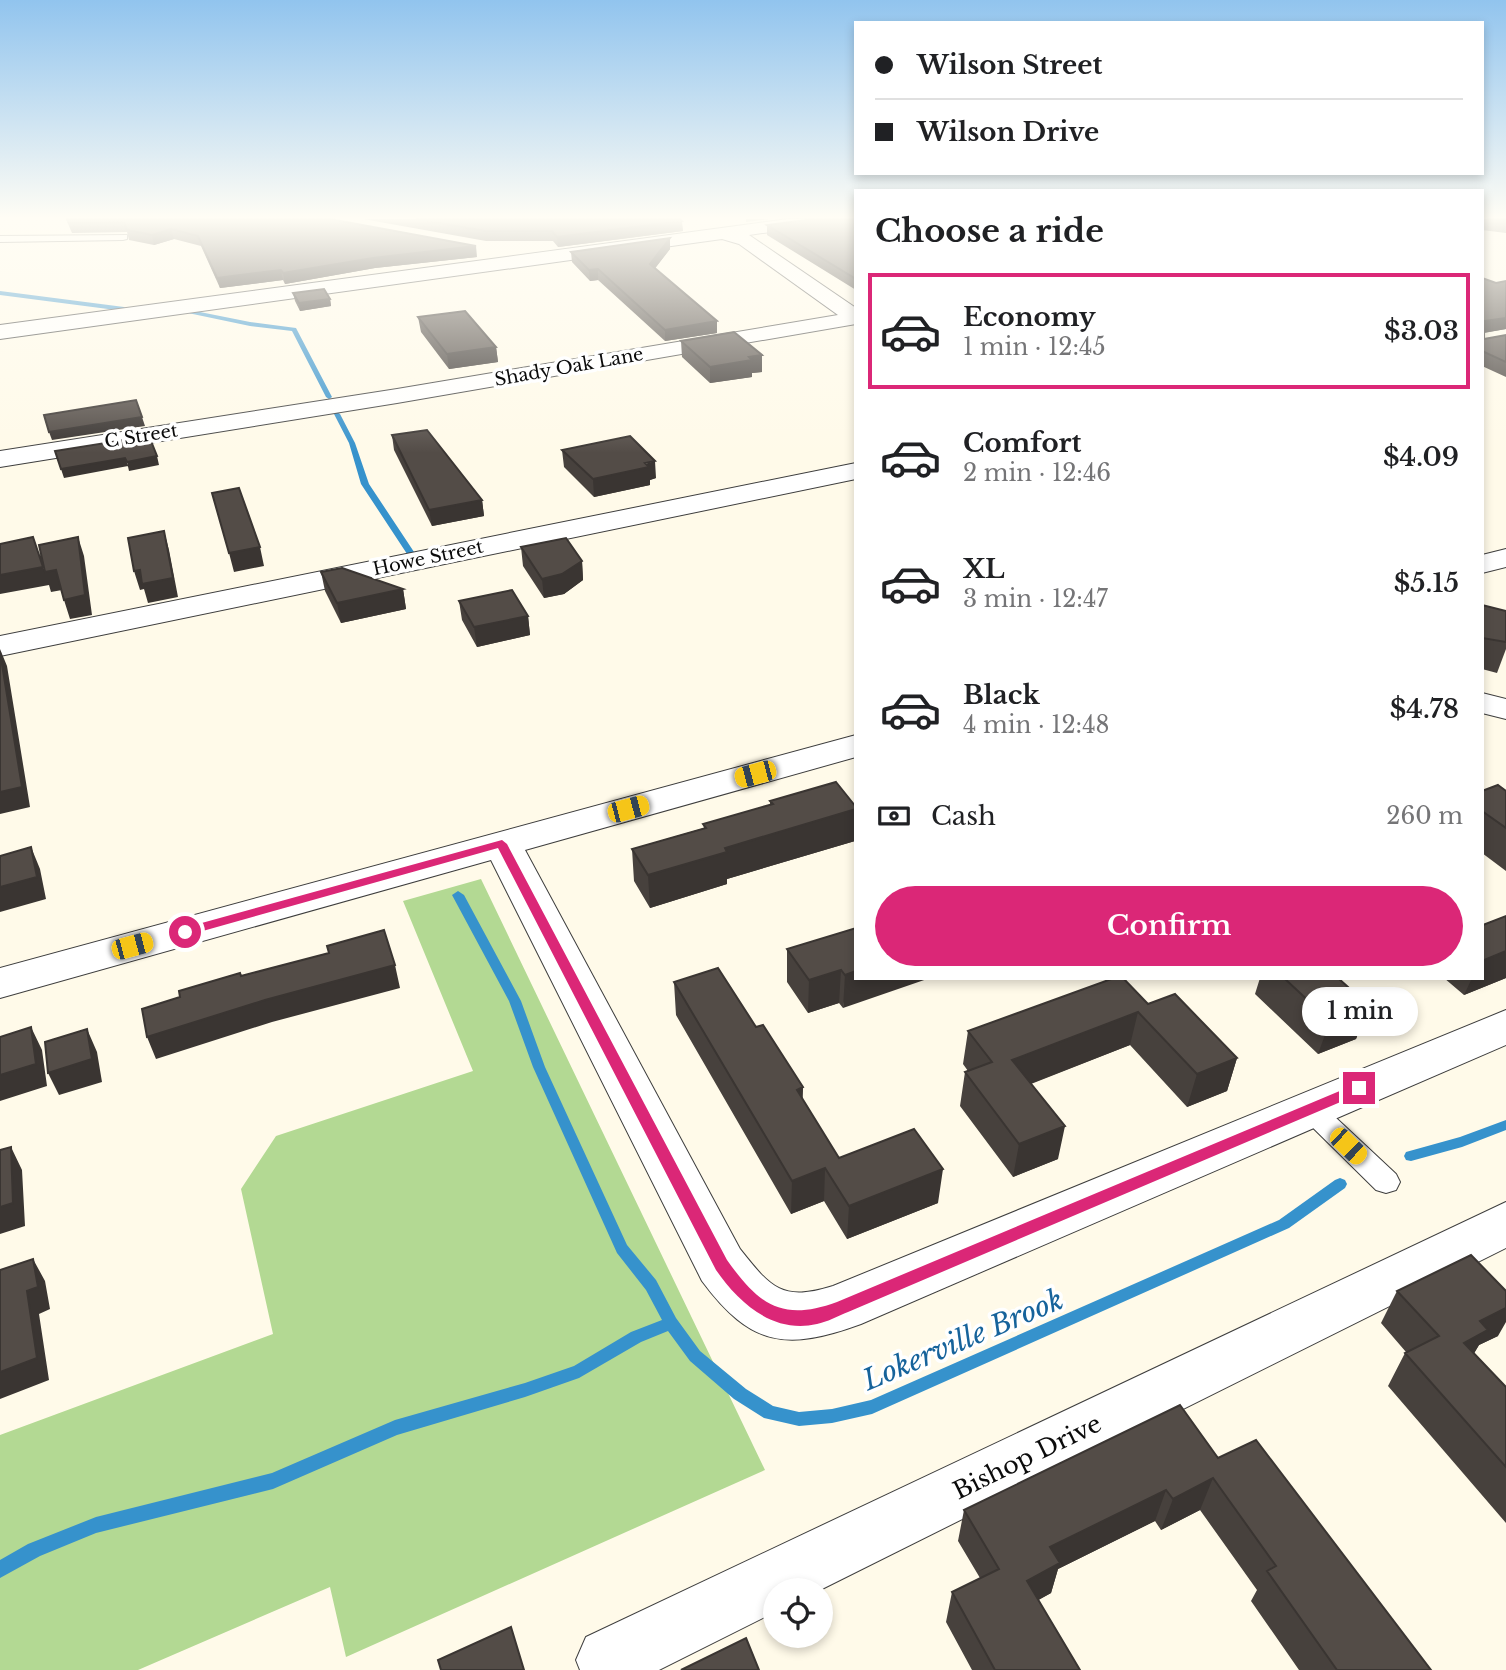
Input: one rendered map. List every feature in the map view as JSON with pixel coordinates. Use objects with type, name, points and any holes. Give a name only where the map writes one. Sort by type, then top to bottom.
[{"type":"street","points":[[0,332],[253,297]]},
{"type":"street","points":[[826,297],[854,317]]},
{"type":"street","name":"Shady Oak Lane","points":[[281,414],[854,318]]},
{"type":"street","name":"C Street","points":[[0,459],[281,414]]},
{"type":"street","name":"Howe Street","points":[[0,646],[854,471]]},
{"type":"street","points":[[1484,564],[1506,558]]},
{"type":"street","points":[[1484,704],[1506,709]]},
{"type":"street","points":[[0,983],[854,747]]},
{"type":"street","points":[[502,844],[721,1265],[736,1286],[762,1309],[790,1319],[816,1317],[842,1307],[1506,1026]]},
{"type":"street","name":"Bishop Drive","points":[[613,1670],[610,1660],[1471,1267],[1506,1224]]},
{"type":"lane","points":[[1310,1109],[1386,1182]]},
{"type":"green space","points":[[481,879],[765,1470],[346,1657],[330,1587],[138,1670],[0,1670],[0,1435],[273,1334],[241,1189],[276,1136],[473,1071],[403,901]]},
{"type":"building","points":[[295,297],[330,299],[299,303]]},
{"type":"building","points":[[629,297],[689,297],[717,321],[665,330]]},
{"type":"building","points":[[1484,297],[1506,297],[1506,318],[1484,321]]},
{"type":"building","points":[[465,311],[496,347],[447,354],[418,317]]},
{"type":"building","points":[[734,332],[762,355],[749,357],[752,360],[710,367],[681,341]]},
{"type":"building","points":[[1506,335],[1506,362],[1484,352],[1484,339]]},
{"type":"building","points":[[136,400],[142,417],[49,432],[44,415]]},
{"type":"building","points":[[427,430],[482,500],[429,510],[392,435]]},
{"type":"building","points":[[149,436],[157,456],[127,462],[125,458],[61,469],[55,451]]},
{"type":"building","points":[[630,436],[655,461],[645,463],[649,467],[593,479],[562,450]]},
{"type":"building","points":[[239,488],[260,547],[229,553],[212,493]]},
{"type":"building","points":[[164,531],[173,578],[142,584],[140,570],[134,571],[128,538]]},
{"type":"building","points":[[33,537],[43,567],[0,575],[0,544]]},
{"type":"building","points":[[78,537],[85,595],[64,600],[56,570],[45,572],[39,545]]},
{"type":"building","points":[[566,538],[582,561],[562,574],[542,579],[521,547]]},
{"type":"building","points":[[342,568],[403,589],[337,603],[321,572]]},
{"type":"building","points":[[512,590],[528,616],[474,627],[459,601]]},
{"type":"building","points":[[1484,606],[1506,611],[1506,642],[1484,638]]},
{"type":"building","points":[[0,652],[22,787],[0,792]]},
{"type":"building","points":[[836,782],[854,804],[854,810],[725,848],[727,852],[648,875],[632,849],[706,828],[703,824],[773,804],[770,801]]},
{"type":"building","points":[[1498,785],[1506,791],[1506,828],[1484,812],[1484,790]]},
{"type":"building","points":[[31,847],[37,877],[0,887],[0,856]]},
{"type":"building","points":[[1506,916],[1506,951],[1484,960],[1484,925]]},
{"type":"building","points":[[854,929],[854,972],[845,975],[841,970],[809,980],[787,949]]},
{"type":"building","points":[[384,930],[395,965],[265,1000],[147,1037],[142,1009],[180,997],[179,991],[240,973],[241,976],[329,953],[327,946]]},
{"type":"building","points":[[718,968],[756,1027],[763,1025],[803,1087],[797,1090],[839,1158],[914,1129],[943,1169],[849,1206],[825,1168],[792,1181],[674,982]]},
{"type":"building","points":[[1108,980],[1125,980],[1148,1004],[1175,994],[1237,1058],[1197,1074],[1138,1012],[1012,1060],[1065,1126],[1019,1144],[965,1072],[992,1062],[968,1031]]},
{"type":"building","points":[[1286,980],[1340,980],[1369,1006],[1330,1021]]},
{"type":"building","points":[[31,1027],[36,1064],[0,1075],[0,1037]]},
{"type":"building","points":[[87,1029],[92,1059],[48,1073],[45,1042]]},
{"type":"building","points":[[11,1147],[13,1203],[0,1207],[0,1150]]},
{"type":"building","points":[[1471,1255],[1506,1291],[1506,1308],[1480,1321],[1488,1330],[1464,1343],[1506,1387],[1506,1467],[1405,1353],[1439,1336],[1397,1291]]},
{"type":"building","points":[[33,1259],[38,1287],[27,1291],[37,1358],[0,1372],[0,1270]]},
{"type":"building","points":[[1180,1405],[1218,1458],[1256,1440],[1431,1670],[1337,1670],[1267,1571],[1276,1566],[1213,1478],[1173,1499],[1166,1490],[1050,1547],[1060,1563],[1027,1581],[1080,1670],[995,1670],[952,1592],[999,1569],[964,1510]]},
{"type":"building","points":[[511,1627],[524,1670],[441,1670],[438,1660]]},
{"type":"building","points":[[746,1638],[759,1670],[681,1670]]},
{"type":"waterway","name":"Lokerville Brook","points":[[37,297],[124,309]]},
{"type":"waterway","name":"Lokerville Brook","points":[[190,312],[250,324],[294,329],[329,397]]},
{"type":"waterway","name":"Lokerville Brook","points":[[337,414],[352,443],[365,484],[416,561]]},
{"type":"waterway","name":"Lokerville Brook","points":[[458,895],[515,1001],[539,1067],[622,1249],[651,1285],[671,1323]]},
{"type":"waterway","name":"Lokerville Brook","points":[[1411,1156],[1462,1142],[1506,1125]]},
{"type":"waterway","name":"Lokerville Brook","points":[[671,1323],[695,1356],[740,1394],[770,1413],[799,1419],[832,1416],[872,1407],[1284,1224],[1340,1184]]},
{"type":"waterway","points":[[0,1569],[34,1550],[96,1525],[273,1481],[395,1428],[525,1390],[579,1371],[636,1337],[671,1323]]},
{"type":"route","points":[[185,932],[502,844],[721,1265],[736,1286],[762,1309],[790,1319],[816,1317],[842,1307],[1359,1088]]}]
